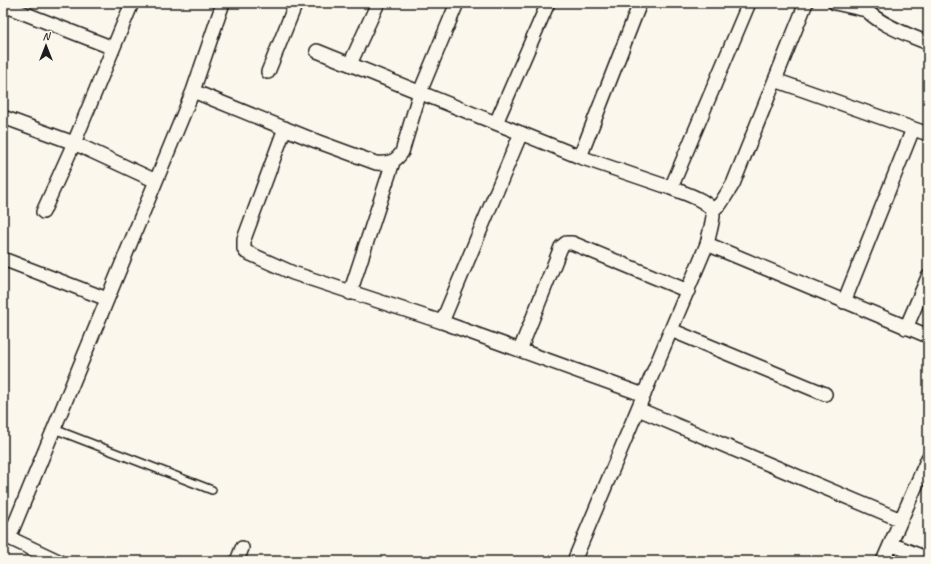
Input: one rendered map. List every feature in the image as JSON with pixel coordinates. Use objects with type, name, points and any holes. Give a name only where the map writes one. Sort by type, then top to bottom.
[{"type":"street","points":[[43,212],[74,144],[132,3]]},
{"type":"street","points":[[58,561],[6,536],[54,429],[193,91],[224,3]]},
{"type":"street","points":[[268,72],[296,3]]},
{"type":"street","points":[[350,64],[378,3]]},
{"type":"street","points":[[193,91],[316,141],[376,163],[386,164],[393,162],[402,152],[420,92],[457,3]]},
{"type":"street","points":[[496,123],[548,3]]},
{"type":"street","points":[[580,157],[640,3]]},
{"type":"street","points":[[672,188],[749,3]]},
{"type":"street","points":[[712,211],[721,203],[733,184],[806,3]]},
{"type":"street","points":[[835,3],[864,6],[892,29],[928,43]]},
{"type":"street","points":[[3,5],[28,9],[113,48]]},
{"type":"street","points":[[317,51],[580,157],[672,188],[706,204],[712,211],[713,216],[707,244],[574,561]]},
{"type":"street","points":[[775,80],[928,134]]},
{"type":"street","points":[[3,117],[74,144],[156,181]]},
{"type":"street","points":[[285,128],[244,239],[244,249],[246,252],[293,274],[442,322],[644,394]]},
{"type":"street","points":[[844,302],[913,129]]},
{"type":"street","points":[[442,322],[520,133]]},
{"type":"street","points":[[350,293],[393,162]]},
{"type":"street","points":[[520,350],[561,247],[566,244],[572,243],[688,291]]},
{"type":"street","points":[[707,244],[928,336]]},
{"type":"street","points":[[3,259],[107,299]]},
{"type":"street","points":[[906,328],[928,276]]},
{"type":"street","points":[[671,330],[825,394]]},
{"type":"street","points":[[638,409],[901,520]]},
{"type":"street","points":[[883,561],[928,458]]},
{"type":"street","points":[[891,544],[928,559]]},
{"type":"street","points":[[237,561],[242,548]]},
{"type":"lane","points":[[54,429],[212,490]]}]
